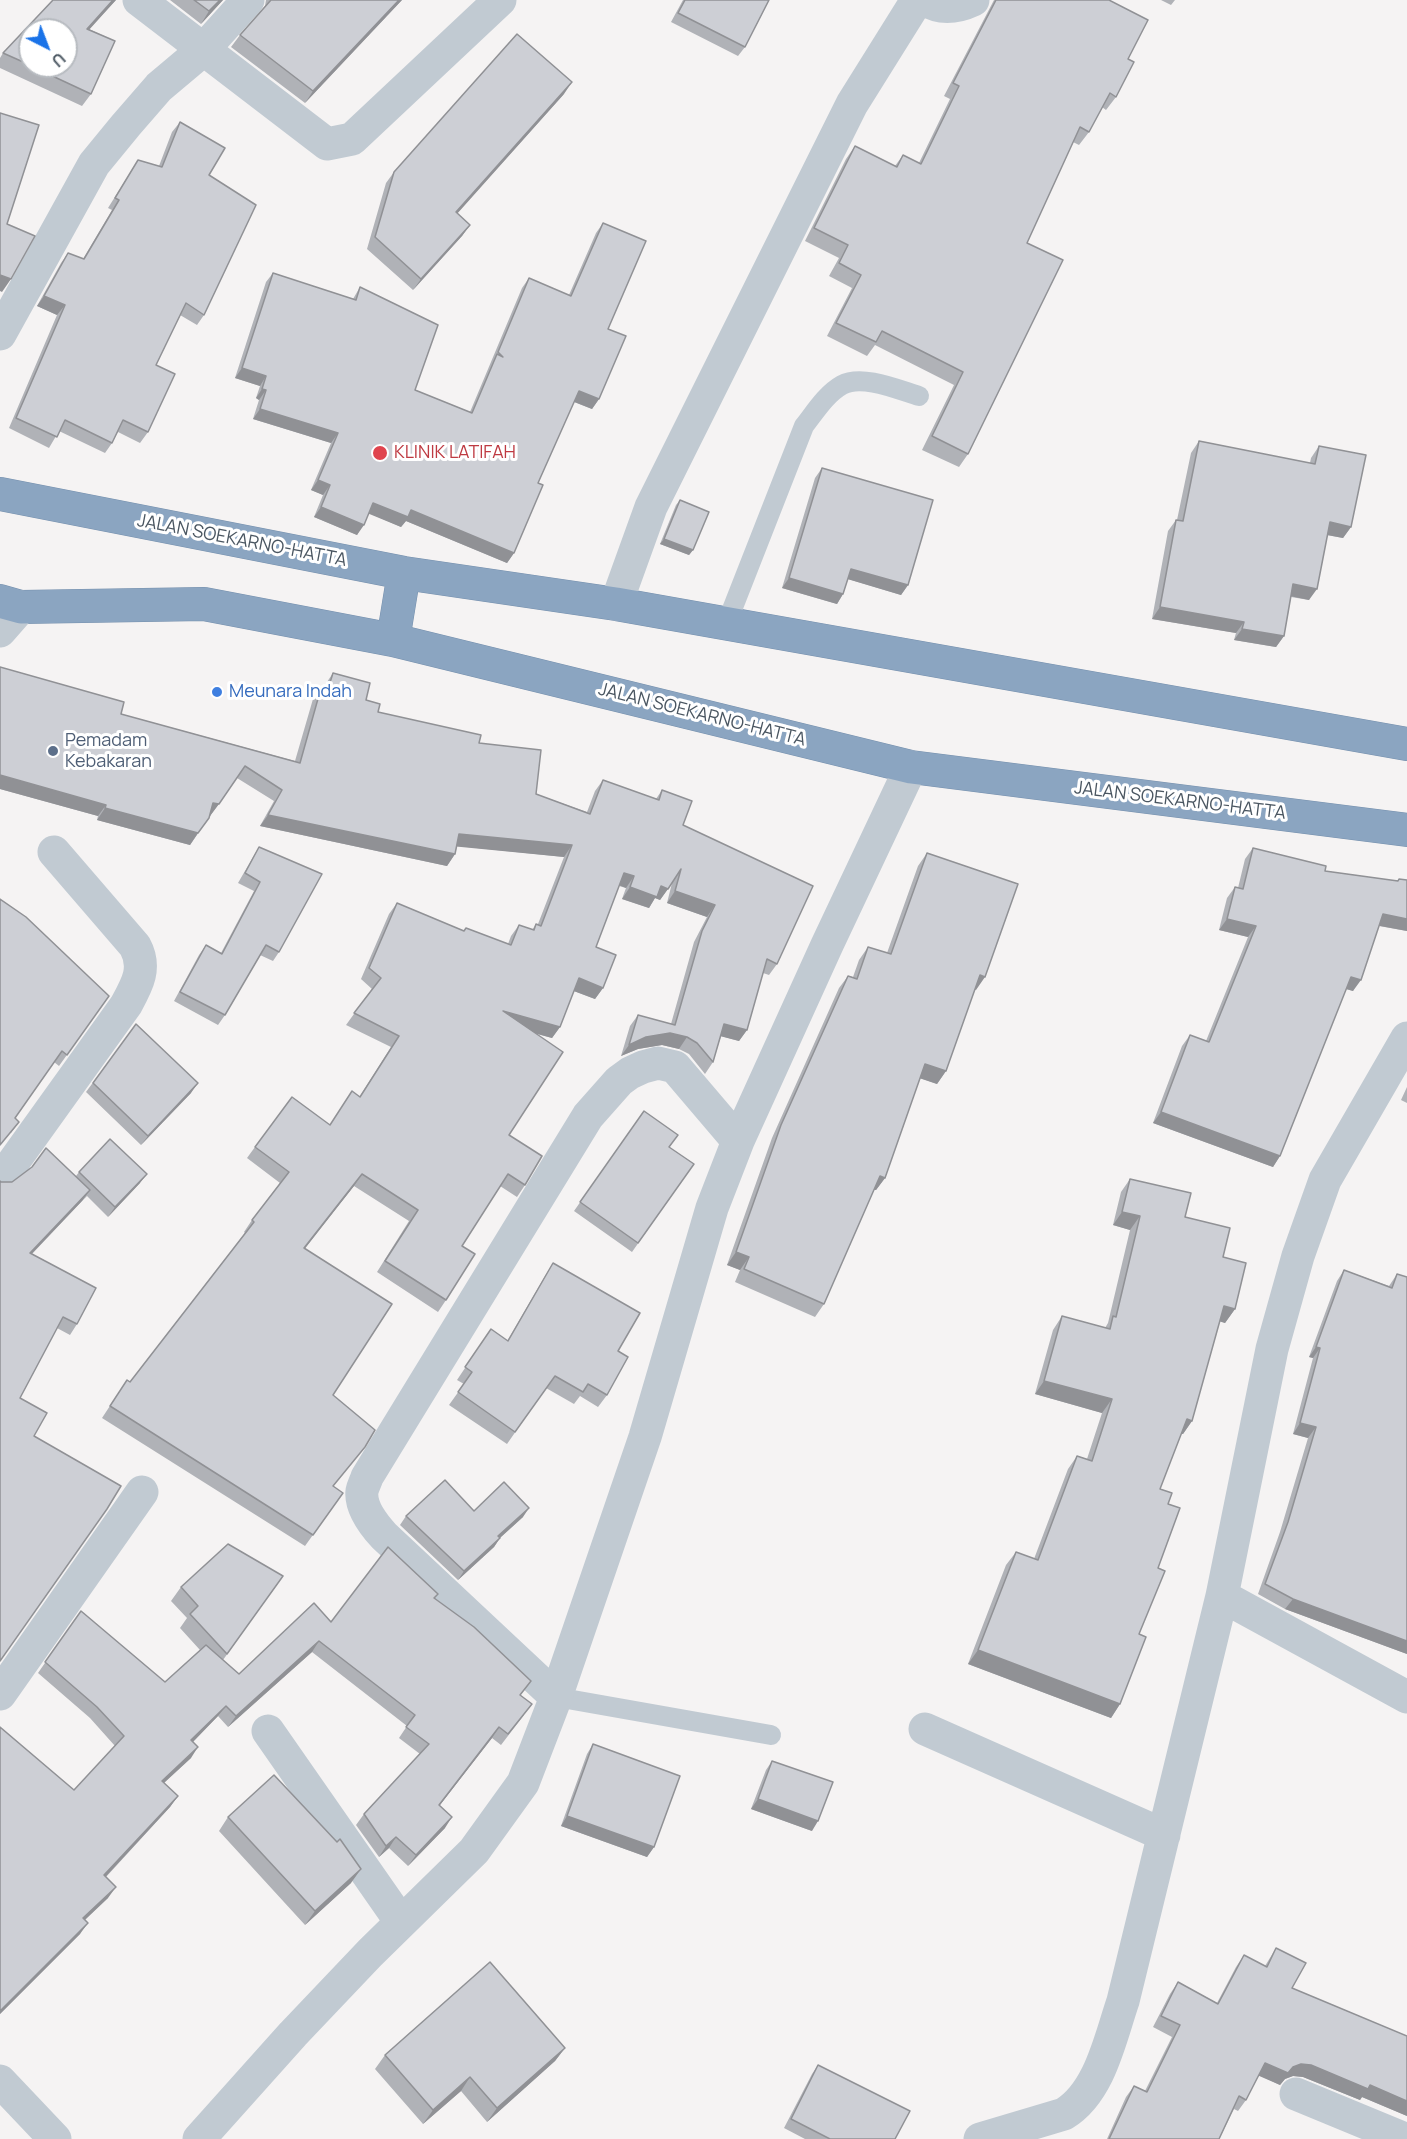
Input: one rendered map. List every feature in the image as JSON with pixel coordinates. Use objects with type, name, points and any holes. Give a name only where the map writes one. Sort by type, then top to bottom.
[{"type":"highway","name":"JALAN SOEKARNO-HATTA","points":[[0,494],[404,573],[616,604],[1407,744]]},
{"type":"highway","points":[[393,640],[404,573]]},
{"type":"highway","name":"JALAN SOEKARNO-HATTA","points":[[11,604],[204,604],[393,640],[911,767],[1407,830]]},
{"type":"street","points":[[139,0],[327,144],[352,139],[500,0]]},
{"type":"street","points":[[0,334],[94,165],[159,87],[203,50],[248,0]]},
{"type":"street","points":[[616,604],[651,507],[852,104],[916,0]]},
{"type":"street","points":[[926,0],[931,4],[945,7],[960,6],[973,0]]},
{"type":"street","points":[[0,632],[11,604]]},
{"type":"street","points":[[199,2139],[292,2034],[474,1851],[523,1783],[556,1696],[645,1437],[712,1208],[738,1142],[826,945],[911,767]]},
{"type":"street","points":[[0,1175],[12,1164],[126,1005],[138,983],[142,968],[135,946],[54,852]]},
{"type":"street","points":[[980,2139],[1064,2114],[1091,2085],[1105,2054],[1123,2001],[1222,1596],[1272,1349],[1298,1256],[1326,1180],[1407,1038]]},
{"type":"street","points":[[556,1696],[384,1536],[373,1523],[366,1509],[362,1493],[367,1477],[588,1116],[619,1081],[643,1067],[658,1063],[675,1067],[738,1142]]},
{"type":"street","points":[[0,1695],[142,1492]]},
{"type":"street","points":[[1222,1596],[1407,1697]]},
{"type":"street","points":[[926,1729],[1164,1835]]},
{"type":"street","points":[[268,1731],[401,1922]]},
{"type":"street","points":[[0,2081],[55,2139]]},
{"type":"street","points":[[1296,2094],[1405,2139]]},
{"type":"lane","points":[[726,625],[804,426],[823,402],[843,384],[867,381],[920,396]]},
{"type":"lane","points":[[556,1696],[771,1735]]},
{"type":"building","points":[[53,0],[113,0],[87,29],[115,41],[91,94],[57,78],[78,78],[78,18],[36,18]]},
{"type":"building","points":[[194,0],[220,0],[209,11]]},
{"type":"building","points":[[271,0],[399,0],[313,91],[240,35]]},
{"type":"building","points":[[685,0],[769,0],[745,47],[678,13]]},
{"type":"building","points":[[996,0],[1109,0],[1148,20],[1128,59],[1134,62],[1116,97],[1110,93],[1089,132],[1080,127],[1027,243],[1063,260],[968,454],[932,436],[963,372],[882,331],[876,342],[836,323],[861,275],[839,263],[848,245],[814,228],[855,146],[897,167],[903,155],[921,164],[959,86],[953,83]]},
{"type":"building","points":[[517,34],[572,82],[456,212],[470,225],[421,279],[375,237],[394,172]]},
{"type":"building","points":[[18,37],[18,60],[3,53]]},
{"type":"building","points":[[0,113],[39,125],[7,224],[35,236],[11,279],[0,275]]},
{"type":"building","points":[[180,122],[225,148],[209,175],[256,205],[204,315],[186,303],[156,365],[175,374],[148,432],[123,420],[112,443],[65,420],[57,437],[16,418],[65,305],[44,296],[68,253],[84,259],[119,200],[115,198],[138,160],[162,167]]},
{"type":"building","points":[[603,223],[646,241],[608,329],[626,336],[599,399],[579,391],[538,483],[543,485],[514,553],[411,510],[408,517],[373,503],[364,525],[321,507],[330,485],[318,480],[338,433],[260,409],[266,390],[262,389],[266,376],[242,368],[273,273],[356,300],[360,287],[438,325],[415,390],[472,413],[497,354],[503,357],[498,352],[529,278],[571,296]]},
{"type":"building","points":[[1199,441],[1315,464],[1319,446],[1366,455],[1351,527],[1330,522],[1317,589],[1293,584],[1284,636],[1242,629],[1244,622],[1160,607],[1176,520],[1183,521]]},
{"type":"building","points":[[822,468],[933,500],[908,585],[851,569],[843,594],[789,578]]},
{"type":"building","points":[[680,500],[709,512],[693,550],[664,539]]},
{"type":"building","points":[[0,667],[124,702],[121,714],[300,763],[321,688],[328,689],[333,673],[370,683],[366,700],[380,704],[378,712],[481,735],[479,743],[541,750],[536,794],[590,814],[603,780],[659,800],[662,790],[692,801],[683,825],[813,886],[777,964],[767,959],[747,1030],[724,1024],[713,1062],[697,1043],[687,1037],[670,1033],[646,1037],[629,1045],[638,1015],[675,1025],[702,931],[715,905],[675,891],[681,869],[668,889],[661,886],[657,897],[630,887],[634,876],[624,873],[596,947],[616,955],[603,988],[579,978],[560,1027],[503,1011],[563,1052],[509,1135],[542,1156],[525,1185],[508,1174],[462,1246],[475,1254],[446,1300],[385,1261],[418,1210],[362,1174],[304,1248],[392,1304],[333,1395],[375,1430],[365,1447],[333,1486],[343,1493],[313,1535],[110,1406],[127,1380],[130,1382],[254,1222],[252,1220],[289,1172],[255,1147],[292,1097],[330,1125],[352,1091],[360,1097],[399,1036],[354,1013],[381,978],[369,968],[397,903],[464,931],[466,928],[511,945],[519,925],[534,930],[536,924],[541,926],[572,845],[459,834],[455,854],[268,815],[282,790],[245,766],[219,804],[213,803],[209,818],[198,833],[105,808],[106,805],[0,775]]},
{"type":"building","points":[[259,847],[322,874],[279,952],[266,945],[225,1015],[180,992],[206,945],[222,954],[260,882],[245,873]]},
{"type":"building","points":[[1253,848],[1326,866],[1325,871],[1398,881],[1399,879],[1407,880],[1407,919],[1383,914],[1361,980],[1351,977],[1280,1156],[1161,1112],[1190,1035],[1209,1042],[1256,926],[1227,919],[1235,887],[1243,889]]},
{"type":"building","points":[[927,853],[1018,884],[985,977],[980,975],[946,1071],[925,1064],[885,1178],[880,1176],[824,1304],[744,1269],[749,1257],[736,1252],[781,1125],[848,976],[857,979],[868,947],[891,954]]},
{"type":"building","points":[[0,899],[26,917],[109,996],[67,1055],[62,1051],[15,1118],[19,1122],[0,1145]]},
{"type":"building","points":[[136,1024],[198,1083],[148,1136],[93,1083]]},
{"type":"building","points":[[644,1111],[678,1135],[669,1147],[694,1164],[638,1243],[580,1202]]},
{"type":"building","points":[[110,1139],[147,1174],[115,1207],[79,1172]]},
{"type":"building","points":[[46,1148],[90,1190],[30,1253],[96,1288],[77,1324],[63,1317],[20,1398],[47,1413],[34,1436],[121,1486],[0,1661],[0,1181],[12,1182],[32,1167]]},
{"type":"building","points":[[1130,1179],[1191,1193],[1185,1217],[1230,1228],[1223,1257],[1246,1263],[1235,1309],[1224,1306],[1192,1421],[1187,1419],[1160,1489],[1172,1493],[1168,1504],[1180,1508],[1158,1568],[1165,1571],[1139,1634],[1146,1637],[1120,1704],[978,1650],[1016,1552],[1038,1560],[1077,1456],[1092,1461],[1112,1399],[1044,1381],[1062,1316],[1110,1329],[1113,1316],[1116,1317],[1140,1216],[1122,1212]]},
{"type":"building","points":[[553,1263],[640,1313],[618,1351],[628,1357],[607,1395],[588,1384],[583,1392],[555,1376],[515,1432],[458,1392],[472,1372],[465,1367],[491,1329],[508,1341]]},
{"type":"building","points":[[1344,1270],[1392,1288],[1397,1274],[1407,1277],[1407,1641],[1293,1599],[1265,1584],[1288,1522],[1316,1427],[1300,1423],[1320,1348],[1316,1347]]},
{"type":"building","points":[[445,1480],[474,1511],[504,1482],[529,1508],[464,1571],[406,1516]]},
{"type":"building","points":[[228,1544],[283,1576],[227,1654],[190,1614],[198,1606],[181,1587]]},
{"type":"building","points":[[388,1547],[438,1594],[434,1598],[474,1627],[531,1681],[520,1695],[532,1704],[508,1734],[499,1727],[439,1805],[452,1817],[416,1855],[396,1837],[386,1846],[364,1814],[429,1744],[406,1727],[415,1715],[319,1641],[236,1716],[226,1706],[191,1740],[198,1747],[162,1781],[178,1796],[104,1875],[116,1887],[83,1918],[88,1923],[0,2011],[0,1727],[74,1790],[124,1736],[97,1707],[45,1662],[81,1611],[165,1682],[206,1645],[239,1674],[314,1603],[331,1622]]},
{"type":"building","points":[[593,1744],[680,1776],[654,1847],[567,1816]]},
{"type":"building","points":[[772,1761],[833,1782],[818,1821],[758,1799]]},
{"type":"building","points":[[274,1775],[337,1842],[340,1839],[361,1869],[315,1911],[228,1817]]},
{"type":"building","points":[[1276,1948],[1306,1963],[1292,1988],[1407,2036],[1407,2101],[1370,2085],[1368,2089],[1311,2065],[1301,2064],[1293,2067],[1288,2073],[1265,2063],[1246,2100],[1239,2096],[1219,2139],[1109,2139],[1134,2086],[1147,2092],[1180,2025],[1161,2016],[1178,1982],[1218,2004],[1244,1955],[1267,1967]]},
{"type":"building","points":[[490,1962],[565,2048],[497,2108],[470,2077],[433,2110],[385,2055]]},
{"type":"building","points":[[818,2065],[910,2111],[895,2139],[830,2139],[791,2119]]},
{"type":"place","name":"KLINIK LATIFAH","points":[[380,453]]},
{"type":"place","name":"Meunara Indah","points":[[217,692]]},
{"type":"place","name":"Pemadam Kebakaran","points":[[53,751]]}]
